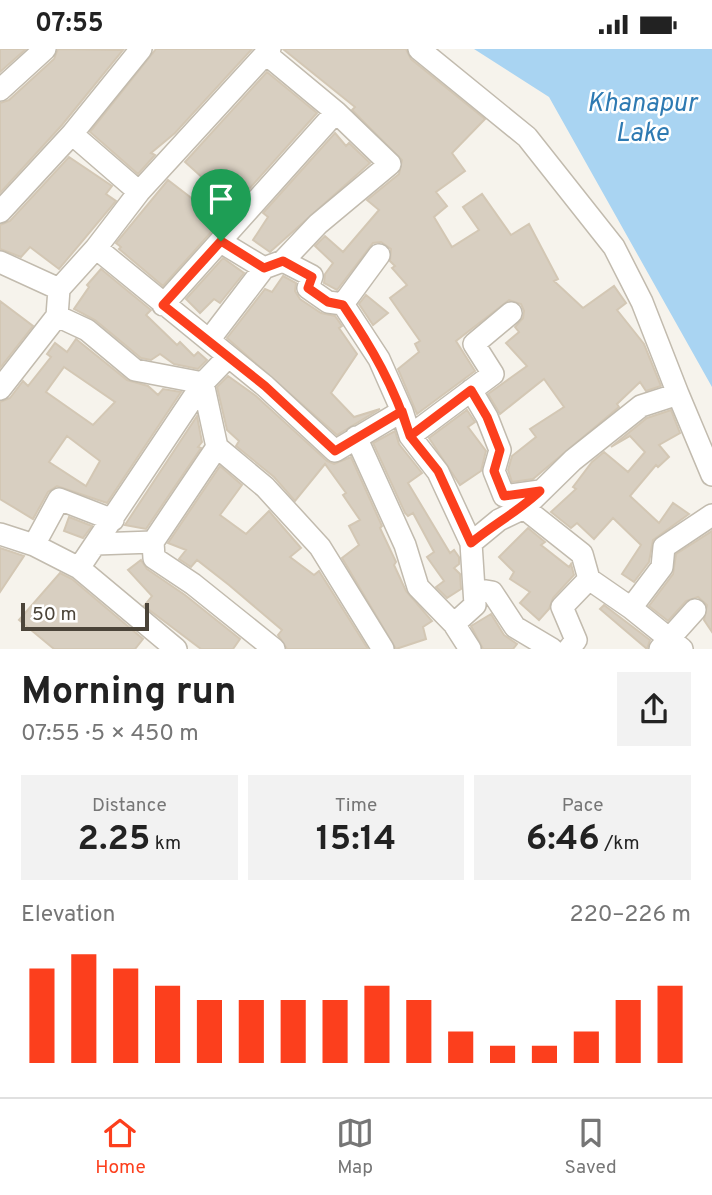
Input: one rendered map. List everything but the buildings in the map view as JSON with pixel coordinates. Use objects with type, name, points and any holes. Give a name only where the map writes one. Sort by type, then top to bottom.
[{"type":"street","points":[[0,90],[45,49]]},
{"type":"street","points":[[0,212],[72,134],[141,49]]},
{"type":"street","points":[[419,49],[527,137],[614,247],[642,302],[712,475]]},
{"type":"street","points":[[0,389],[58,316],[60,289],[139,192],[268,52],[336,112],[390,165],[318,223],[274,264],[209,340]]},
{"type":"street","points":[[163,305],[336,112]]},
{"type":"street","points":[[72,134],[139,192]]},
{"type":"street","points":[[221,241],[312,277],[308,288],[328,302],[343,305],[379,359],[410,436],[438,471],[471,543],[475,605],[454,624]]},
{"type":"street","points":[[96,248],[265,386],[335,451],[402,411]]},
{"type":"street","points":[[343,305],[379,254]]},
{"type":"street","points":[[0,261],[60,289]]},
{"type":"street","points":[[410,436],[493,374],[474,344],[511,313]]},
{"type":"street","points":[[58,316],[87,330],[135,370],[203,383]]},
{"type":"street","points":[[79,568],[203,383],[228,357]]},
{"type":"street","points":[[203,383],[218,447],[265,487],[320,547],[383,649]]},
{"type":"street","points":[[471,390],[487,417],[500,450],[494,471],[504,496],[540,491]]},
{"type":"street","points":[[471,543],[499,520],[524,508],[573,460],[641,406],[678,394]]},
{"type":"street","points":[[356,437],[405,545],[418,587],[454,624],[470,649]]},
{"type":"street","points":[[218,447],[153,542],[154,558],[193,584],[274,649]]},
{"type":"street","points":[[34,545],[59,499],[113,520]]},
{"type":"street","points":[[524,508],[582,554],[589,579],[631,608],[670,645],[695,610]]},
{"type":"street","points":[[631,608],[662,566],[664,547],[712,515]]},
{"type":"street","points":[[0,534],[34,545],[79,568],[176,649]]},
{"type":"street","points":[[96,544],[153,542]]},
{"type":"street","points":[[569,649],[576,641],[562,607],[589,579]]},
{"type":"street","points":[[474,589],[492,592],[515,627],[552,649]]},
{"type":"water","name":"Khanapur Lake","points":[[474,49],[712,49],[712,387],[549,97]]},
{"type":"route","points":[[221,241],[163,305],[265,386],[335,451],[402,411],[410,436],[438,471],[471,543],[499,520],[524,508],[540,491],[504,496],[494,471],[500,450],[487,417],[471,390],[410,436],[402,411],[379,359],[343,305],[328,302],[308,288],[312,277],[283,261],[264,268],[221,241]]}]
